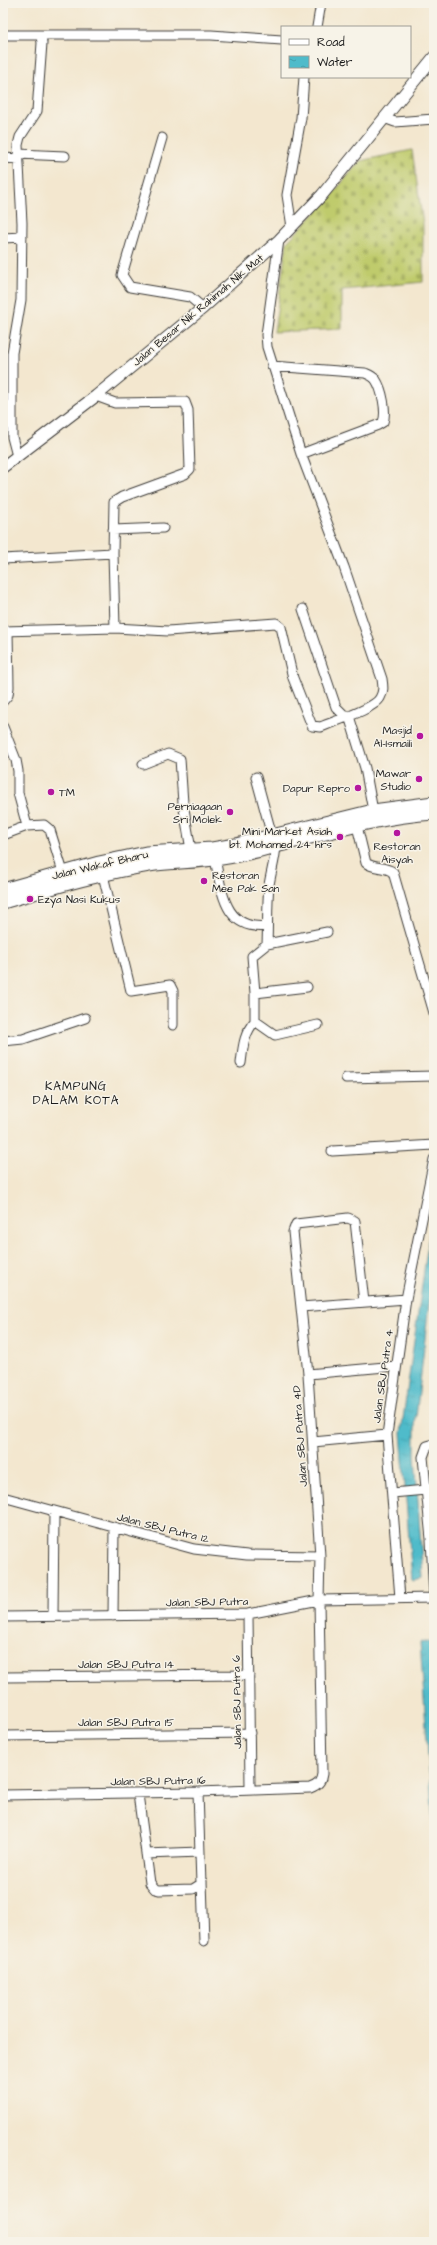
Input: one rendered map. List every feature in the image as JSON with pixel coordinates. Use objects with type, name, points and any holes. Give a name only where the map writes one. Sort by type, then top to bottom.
[{"type":"main road","points":[[391,808],[434,797]]},
{"type":"main road","name":"Jalan Wakaf Bharu","points":[[3,902],[103,875],[148,866],[215,859],[373,811],[434,803]]},
{"type":"main road","name":"Jalan Wakaf Bharu","points":[[3,890],[64,872],[146,853],[191,850],[274,841],[415,814],[434,813]]},
{"type":"street","points":[[317,26],[321,3]]},
{"type":"street","points":[[3,35],[211,35],[281,40]]},
{"type":"street","points":[[17,456],[12,438],[12,353],[21,300],[22,237],[18,157],[20,137],[37,111],[41,35]]},
{"type":"street","name":"Jalan Besar Nik Rahimah Nik Mat","points":[[3,467],[96,396],[203,308],[279,240],[322,195],[434,57]]},
{"type":"street","points":[[292,227],[287,195],[301,118],[304,78]]},
{"type":"street","points":[[384,118],[395,122],[434,119]]},
{"type":"street","points":[[162,138],[122,275],[130,287],[190,297],[203,308]]},
{"type":"street","points":[[3,158],[66,156]]},
{"type":"street","points":[[3,238],[22,237]]},
{"type":"street","points":[[3,701],[8,695],[9,687],[6,631],[115,628],[168,631],[276,623],[282,630],[293,678],[309,722],[316,728],[347,716],[380,699],[384,690],[382,679],[349,581],[301,454],[272,366],[266,335],[279,240]]},
{"type":"street","points":[[272,366],[365,373],[375,378],[378,384],[385,417],[383,422],[301,454]]},
{"type":"street","points":[[96,396],[115,403],[185,402],[188,410],[190,469],[185,474],[117,499],[113,507],[115,628]]},
{"type":"street","points":[[113,530],[163,528]]},
{"type":"street","points":[[3,559],[113,553]]},
{"type":"street","points":[[303,609],[336,707],[347,716],[365,768],[373,811]]},
{"type":"street","points":[[3,727],[16,760],[18,771],[18,793],[27,826]]},
{"type":"street","points":[[143,764],[168,754],[180,759],[183,803],[191,850]]},
{"type":"street","points":[[256,777],[274,841],[275,863],[267,906],[268,926],[266,944]]},
{"type":"street","points":[[3,835],[27,826],[40,824],[48,827],[64,872]]},
{"type":"street","points":[[357,826],[366,863],[371,867],[386,867],[393,872],[434,1013]]},
{"type":"street","points":[[215,859],[229,912],[246,925],[256,927],[268,926]]},
{"type":"street","points":[[103,875],[131,991],[170,985],[173,991],[172,1025]]},
{"type":"street","points":[[241,1063],[245,1037],[248,1029],[255,1021],[255,994],[252,956],[266,944],[327,932]]},
{"type":"street","points":[[255,994],[307,988]]},
{"type":"street","points":[[3,1041],[23,1039],[85,1018]]},
{"type":"street","points":[[255,1021],[276,1035],[318,1025]]},
{"type":"street","points":[[346,1078],[434,1076]]},
{"type":"street","points":[[332,1151],[434,1145]]},
{"type":"street","name":"Jalan SBJ Putra 4","points":[[400,1598],[394,1493],[388,1435],[406,1299],[434,1159]]},
{"type":"street","name":"Jalan SBJ Putra 4D","points":[[314,1787],[318,1786],[322,1780],[319,1600],[320,1556],[308,1374],[293,1228],[300,1223],[348,1218],[356,1221],[364,1302]]},
{"type":"street","points":[[301,1307],[406,1299]]},
{"type":"street","points":[[308,1374],[396,1366]]},
{"type":"street","points":[[313,1442],[388,1435]]},
{"type":"street","points":[[434,1444],[428,1446],[424,1450],[424,1490],[434,1598]]},
{"type":"street","points":[[394,1493],[424,1490]]},
{"type":"street","name":"Jalan SBJ Putra 12","points":[[3,1497],[194,1550],[217,1553],[320,1556]]},
{"type":"street","points":[[53,1616],[54,1512]]},
{"type":"street","points":[[113,1616],[114,1528]]},
{"type":"street","name":"Jalan SBJ Putra","points":[[3,1617],[248,1614],[319,1600],[434,1598]]},
{"type":"street","name":"Jalan SBJ Putra 6","points":[[248,1614],[250,1789]]},
{"type":"street","name":"Jalan SBJ Putra 14","points":[[3,1677],[249,1675]]},
{"type":"street","name":"Jalan SBJ Putra 15","points":[[3,1736],[250,1733]]},
{"type":"street","name":"Jalan SBJ Putra 16","points":[[3,1795],[138,1794],[314,1787]]},
{"type":"street","points":[[198,1792],[204,1942]]},
{"type":"street","points":[[138,1794],[150,1883],[155,1889],[193,1889],[198,1887],[202,1880]]},
{"type":"street","points":[[146,1854],[200,1852]]},
{"type":"green space","points":[[412,150],[423,224],[423,282],[342,290],[342,329],[274,332],[287,242],[326,202],[360,161]]},
{"type":"water","points":[[434,1200],[434,1260],[415,1426],[415,1456],[423,1578],[412,1580],[401,1433]]},
{"type":"water","points":[[430,1641],[434,1730],[434,1839],[420,1642]]},
{"type":"place","name":"Masjid Al-Ismaili","points":[[420,736]]},
{"type":"place","name":"Mawar Studio","points":[[419,779]]},
{"type":"place","name":"Dapur Repro","points":[[358,788]]},
{"type":"place","name":"TM","points":[[51,792]]},
{"type":"place","name":"Perniagaan Sri Molek","points":[[230,812]]},
{"type":"place","name":"Restoran Aisyah","points":[[397,833]]},
{"type":"place","name":"Mini Market Asiah bt. Mohamed 24 hrs","points":[[340,837]]},
{"type":"place","name":"Restoran Mee Pak San","points":[[204,881]]},
{"type":"place","name":"Ezya Nasi Kukus","points":[[30,899]]},
{"type":"district","name":"KAMPUNG DALAM KOTA","points":[[76,1093]]}]
